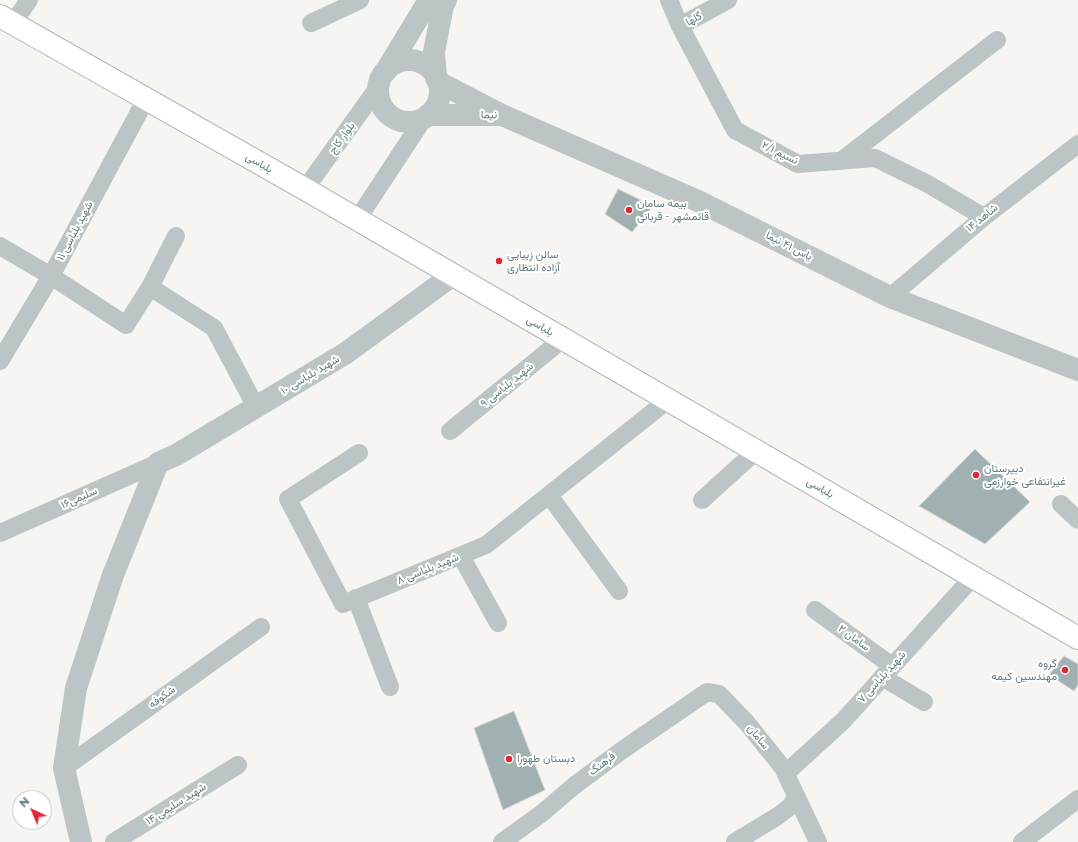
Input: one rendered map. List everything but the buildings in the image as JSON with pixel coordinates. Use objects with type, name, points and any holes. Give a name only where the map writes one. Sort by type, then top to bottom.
[{"type":"main road","name":"بلباسی","points":[[7,19],[305,189],[1078,638]]},
{"type":"street","points":[[7,19],[29,0]]},
{"type":"street","points":[[311,23],[360,0]]},
{"type":"street","name":"بلوار کاج","points":[[305,189],[382,79],[429,0]]},
{"type":"street","points":[[357,220],[426,117],[438,102],[440,92],[434,52],[443,5],[446,0]]},
{"type":"street","name":"نسیم ۲/۱","points":[[669,0],[680,26],[735,130],[798,164],[875,158],[926,183],[984,217]]},
{"type":"street","name":"گلها","points":[[680,26],[728,0]]},
{"type":"street","points":[[841,161],[998,40]]},
{"type":"street","points":[[426,117],[415,122],[405,122],[388,114],[382,105],[379,96],[382,79],[395,64],[405,61],[415,61],[425,65],[433,72],[437,80]]},
{"type":"street","name":"نیما","points":[[437,80],[502,115]]},
{"type":"street","name":"شهید بلباسی ١١","points":[[0,361],[51,276],[146,99]]},
{"type":"street","name":"نیما","points":[[426,117],[502,115]]},
{"type":"street","name":"یاس ۴۱ نیما","points":[[502,115],[698,201],[890,297],[1078,370]]},
{"type":"street","name":"شاهد ۱۴","points":[[890,297],[984,217],[1078,144]]},
{"type":"street","points":[[0,246],[51,276],[126,325],[150,287],[176,236]]},
{"type":"street","name":"شهید بلباسی ١٠","points":[[158,463],[176,455],[346,354],[453,275]]},
{"type":"street","points":[[150,287],[214,328],[256,407]]},
{"type":"street","name":"شهید بلباسی ۹","points":[[450,431],[564,339]]},
{"type":"street","name":"شهید بلباسی ۸","points":[[359,454],[288,499],[342,604],[486,545],[668,400]]},
{"type":"street","points":[[702,500],[756,451]]},
{"type":"street","points":[[81,842],[64,768],[76,688],[113,575],[158,463]]},
{"type":"street","name":"سلیمی۱۶","points":[[0,533],[158,463]]},
{"type":"street","points":[[549,495],[619,591]]},
{"type":"street","points":[[1061,504],[1078,520]]},
{"type":"street","points":[[461,556],[498,623]]},
{"type":"street","name":"شهید بلباسی ۷","points":[[786,773],[843,721],[973,577]]},
{"type":"street","points":[[356,598],[390,687]]},
{"type":"street","name":"سامان ۲","points":[[815,610],[924,702]]},
{"type":"street","name":"شکوفه","points":[[64,768],[261,627]]},
{"type":"street","name":"سامان","points":[[707,692],[719,694],[747,723],[783,768],[818,842]]},
{"type":"street","name":"فرهنگ","points":[[502,842],[541,814],[575,785],[621,751],[707,692]]},
{"type":"street","name":"شهید سلیمی ۱۴","points":[[114,842],[238,765]]},
{"type":"street","points":[[736,842],[778,816],[792,805],[796,795]]},
{"type":"street","points":[[1022,842],[1078,799]]},
{"type":"place","name":"بیمه سامان قائمشهر - قربانی","points":[[629,210]]},
{"type":"place","name":"سالن زیبایی آزاده انتظاری","points":[[499,261]]},
{"type":"place","name":"دبیرستان غیرانتفاعی خوارزمی","points":[[976,475]]},
{"type":"place","name":"گروه مهندسین کیمه","points":[[1065,670]]},
{"type":"place","name":"دبستان طهورا","points":[[509,759]]}]
